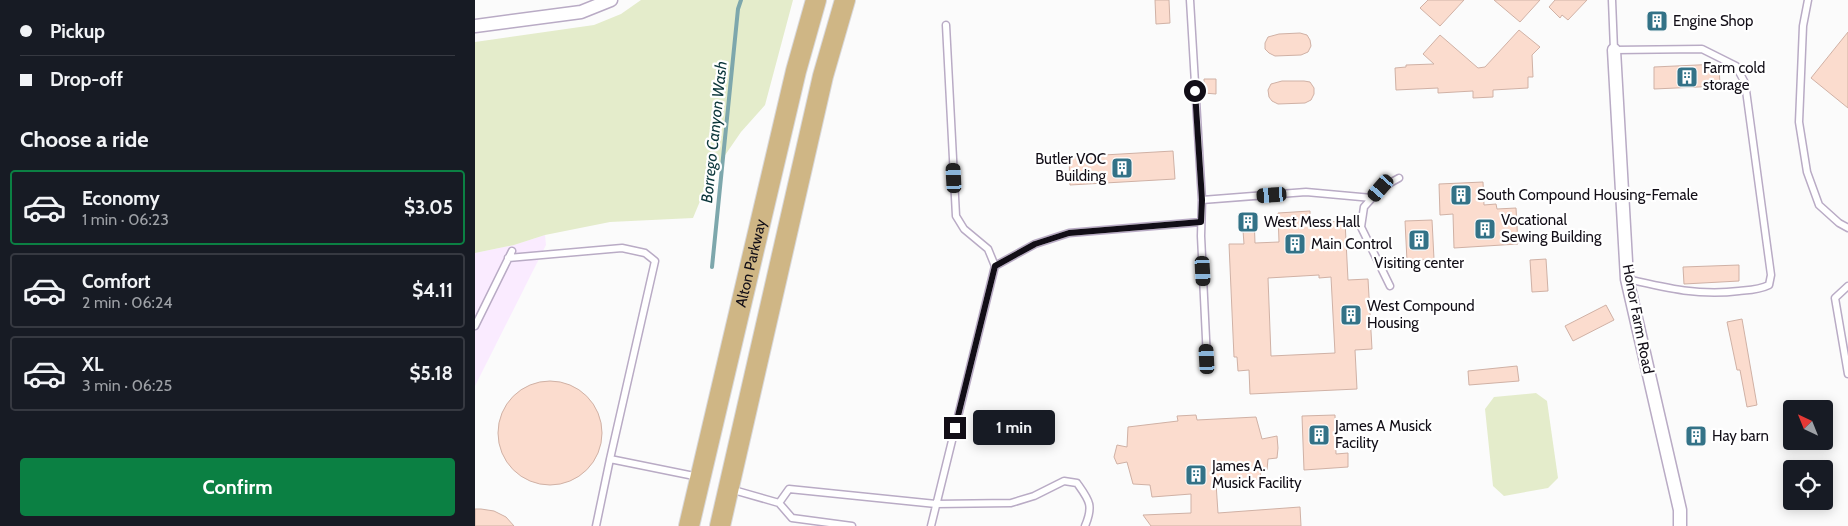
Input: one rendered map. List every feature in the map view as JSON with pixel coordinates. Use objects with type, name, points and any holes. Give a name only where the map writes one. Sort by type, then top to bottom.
[{"type":"main road","name":"Alton Parkway","points":[[689,526],[796,71],[816,0]]},
{"type":"main road","name":"Alton Parkway","points":[[720,526],[823,76],[845,0]]},
{"type":"main road","points":[[701,478],[707,480],[714,487],[714,497],[707,526]]},
{"type":"street","points":[[475,26],[581,12],[611,0]]},
{"type":"street","name":"Honor Farm Road","points":[[1614,50],[1627,280],[1681,510],[1680,526]]},
{"type":"lane","points":[[1190,0],[1202,200],[1201,222],[1207,359]]},
{"type":"lane","points":[[1612,0],[1614,50],[1702,49],[1735,66],[1745,83],[1771,275],[1769,285],[1761,289],[1717,294],[1684,292],[1627,280]]},
{"type":"lane","points":[[1808,0],[1803,26],[1799,122],[1807,172],[1819,205],[1839,223],[1848,228]]},
{"type":"lane","points":[[931,526],[995,266],[987,249],[964,229],[956,216],[946,25]]},
{"type":"lane","points":[[1390,286],[1361,227],[1364,207],[1381,188],[1399,178]]},
{"type":"lane","points":[[1202,200],[1307,192],[1372,198]]},
{"type":"lane","points":[[995,266],[1035,244],[1069,233],[1201,222]]},
{"type":"lane","points":[[508,258],[622,248],[645,253],[655,261],[596,526]]},
{"type":"lane","points":[[475,326],[511,251]]},
{"type":"lane","points":[[1848,286],[1835,298],[1848,374]]},
{"type":"lane","points":[[610,459],[701,478]]},
{"type":"lane","points":[[779,503],[789,489],[936,504],[1011,503],[1034,496],[1064,481],[1077,483],[1089,501],[1090,514],[1085,526]]},
{"type":"lane","points":[[729,488],[779,503],[792,518],[852,526]]},
{"type":"shaded area","points":[[545,235],[546,245],[475,386],[475,253],[514,245]]},
{"type":"green space","points":[[641,0],[793,0],[765,105],[741,132],[710,177],[693,218],[610,222],[545,235],[514,245],[475,253],[475,42],[594,25],[621,14]]},
{"type":"green space","points":[[1536,393],[1547,401],[1558,478],[1548,488],[1504,496],[1493,486],[1485,409],[1494,397]]},
{"type":"building","points":[[1155,0],[1169,0],[1170,23],[1156,24]]},
{"type":"building","points":[[1428,0],[1464,0],[1440,26],[1420,8]]},
{"type":"building","points":[[1494,0],[1540,0],[1520,22]]},
{"type":"building","points":[[1555,0],[1587,0],[1568,20],[1562,15],[1560,18],[1549,7]]},
{"type":"building","name":"Engine Shop","points":[[1665,15],[1666,26],[1648,27],[1647,16]]},
{"type":"building","points":[[1519,30],[1540,47],[1532,55],[1533,77],[1528,77],[1528,88],[1493,90],[1493,97],[1473,98],[1473,91],[1438,93],[1438,88],[1396,90],[1395,68],[1406,67],[1406,65],[1434,64],[1423,54],[1440,35],[1478,68],[1485,67]]},
{"type":"building","points":[[1848,32],[1848,108],[1811,78]]},
{"type":"building","points":[[1300,33],[1307,35],[1310,40],[1311,46],[1308,52],[1301,55],[1275,56],[1265,49],[1268,37],[1279,34]]},
{"type":"building","name":"Farm cold storage","points":[[1719,64],[1720,86],[1654,89],[1654,67]]},
{"type":"building","points":[[1204,79],[1216,79],[1216,94],[1204,93]]},
{"type":"building","points":[[1282,81],[1310,82],[1314,88],[1311,100],[1305,103],[1278,104],[1272,101],[1268,90],[1271,84]]},
{"type":"building","name":"Butler VOC Building","points":[[1173,151],[1175,179],[1070,185],[1069,157]]},
{"type":"building","name":"Vocational Sewing Building","points":[[1483,182],[1484,205],[1496,204],[1497,209],[1516,208],[1518,244],[1454,248],[1453,214],[1440,215],[1439,184]]},
{"type":"building","name":"West Compound Housing","points":[[1310,211],[1310,223],[1345,221],[1348,280],[1368,279],[1372,349],[1355,350],[1357,389],[1250,394],[1249,370],[1238,371],[1237,357],[1234,357],[1229,244],[1244,244],[1242,217],[1254,216],[1255,243],[1279,242],[1278,213]],"holes":[[[1319,275],[1319,278],[1331,277],[1335,353],[1271,356],[1268,278]]]},
{"type":"building","name":"Visiting center","points":[[1432,220],[1434,259],[1407,261],[1405,221]]},
{"type":"building","points":[[1546,259],[1548,291],[1532,292],[1530,260]]},
{"type":"building","points":[[1739,265],[1739,281],[1684,284],[1683,267]]},
{"type":"building","points":[[1606,305],[1614,320],[1573,341],[1565,326]]},
{"type":"building","points":[[1742,319],[1757,405],[1747,407],[1740,370],[1737,370],[1727,322]]},
{"type":"building","points":[[1517,366],[1519,381],[1469,385],[1468,371]]},
{"type":"building","points":[[550,381],[570,385],[579,389],[587,396],[594,404],[598,413],[602,433],[598,453],[594,462],[587,470],[579,477],[570,481],[550,485],[530,481],[521,477],[513,470],[506,462],[502,453],[498,433],[502,413],[506,404],[513,396],[521,389],[530,385]]},
{"type":"building","name":"James A. Musick Facility","points":[[1196,415],[1197,420],[1256,417],[1262,439],[1277,436],[1277,458],[1268,459],[1267,470],[1261,470],[1260,479],[1216,483],[1218,513],[1300,507],[1301,526],[1151,526],[1143,515],[1191,513],[1191,494],[1152,497],[1150,485],[1133,484],[1127,462],[1117,464],[1114,457],[1117,445],[1127,447],[1128,427],[1178,421],[1177,416]]},
{"type":"building","name":"James A Musick Facility","points":[[1335,415],[1336,454],[1348,453],[1348,467],[1304,470],[1302,416]]},
{"type":"building","points":[[475,509],[494,511],[506,517],[514,526],[475,526]]},
{"type":"waterway","name":"Borrego Canyon Wash","points":[[712,267],[738,9],[741,0]]},
{"type":"place","name":"Engine Shop","points":[[1657,21]]},
{"type":"place","name":"Farm cold storage","points":[[1687,77]]},
{"type":"place","name":"Butler VOC Building","points":[[1122,168]]},
{"type":"place","name":"South Compound Housing-Female","points":[[1461,195]]},
{"type":"place","name":"West Mess Hall","points":[[1248,222]]},
{"type":"place","name":"Vocational Sewing Building","points":[[1485,229]]},
{"type":"place","name":"Visiting center","points":[[1419,240]]},
{"type":"place","name":"Main Control","points":[[1295,244]]},
{"type":"place","name":"West Compound Housing","points":[[1351,315]]},
{"type":"place","name":"James A Musick Facility","points":[[1319,435]]},
{"type":"place","name":"Hay barn","points":[[1696,436]]},
{"type":"place","name":"James A. Musick Facility","points":[[1196,475]]},
{"type":"route","points":[[955,428],[995,266],[1035,244],[1069,233],[1201,222],[1202,200],[1195,91]]}]
